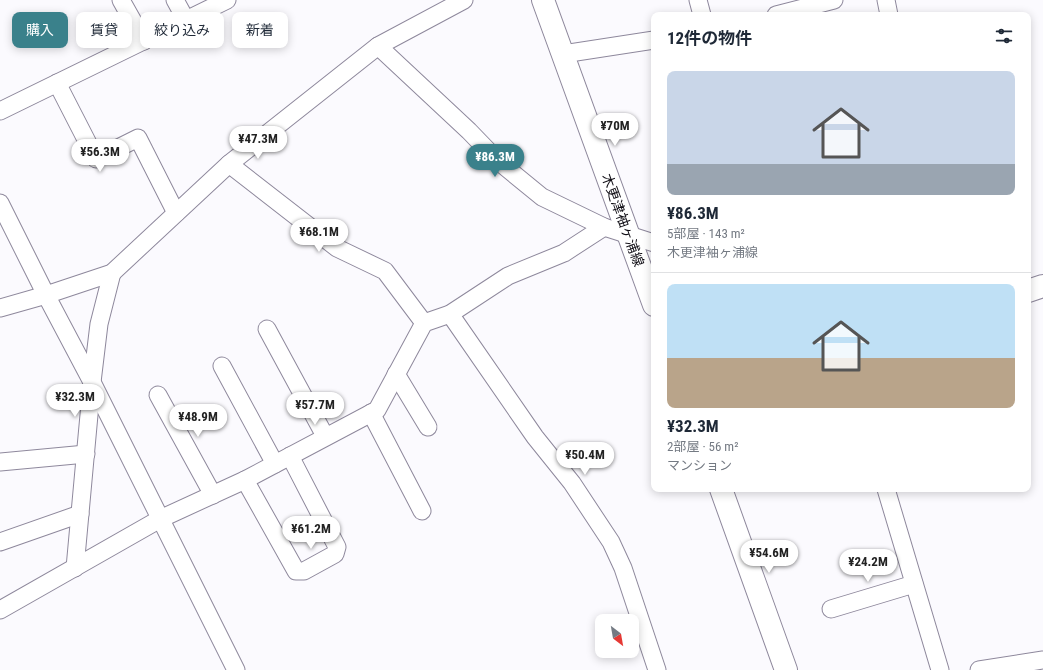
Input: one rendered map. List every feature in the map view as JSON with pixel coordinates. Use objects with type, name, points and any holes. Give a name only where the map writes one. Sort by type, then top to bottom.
[{"type":"main road","name":"木更津袖ヶ浦線","points":[[543,0],[651,297]]},
{"type":"main road","points":[[721,492],[786,670]]},
{"type":"street","points":[[121,0],[140,33]]},
{"type":"street","points":[[175,0],[182,12]]},
{"type":"street","points":[[202,12],[227,0]]},
{"type":"street","points":[[0,308],[46,295],[112,273],[229,164],[378,46],[464,0]]},
{"type":"street","points":[[698,0],[701,12]]},
{"type":"street","points":[[886,0],[888,12]]},
{"type":"street","points":[[790,12],[822,5]]},
{"type":"street","points":[[563,54],[651,40]]},
{"type":"street","points":[[0,111],[140,42]]},
{"type":"street","points":[[378,46],[469,131],[498,161],[542,197],[604,226],[651,241]]},
{"type":"street","points":[[57,83],[96,159],[138,138],[176,212]]},
{"type":"street","points":[[229,164],[337,248],[385,271],[424,323]]},
{"type":"street","points":[[0,203],[92,382],[236,670]]},
{"type":"street","points":[[0,610],[160,519],[245,480],[325,436],[377,410],[424,323],[450,314],[508,276],[564,253],[604,226]]},
{"type":"street","points":[[75,568],[92,382],[100,324],[112,273]]},
{"type":"street","points":[[450,314],[535,437],[572,483],[611,542],[623,568],[657,670]]},
{"type":"street","points":[[267,329],[325,436]]},
{"type":"street","points":[[222,366],[275,464]]},
{"type":"street","points":[[396,374],[428,427]]},
{"type":"street","points":[[158,395],[213,495]]},
{"type":"street","points":[[371,413],[422,511]]},
{"type":"street","points":[[0,462],[86,454]]},
{"type":"street","points":[[245,480],[296,571],[304,571],[335,554],[337,547],[290,456]]},
{"type":"street","points":[[887,492],[940,670]]},
{"type":"street","points":[[0,542],[80,514]]},
{"type":"street","points":[[831,609],[914,584]]},
{"type":"street","points":[[979,670],[1043,660]]}]
